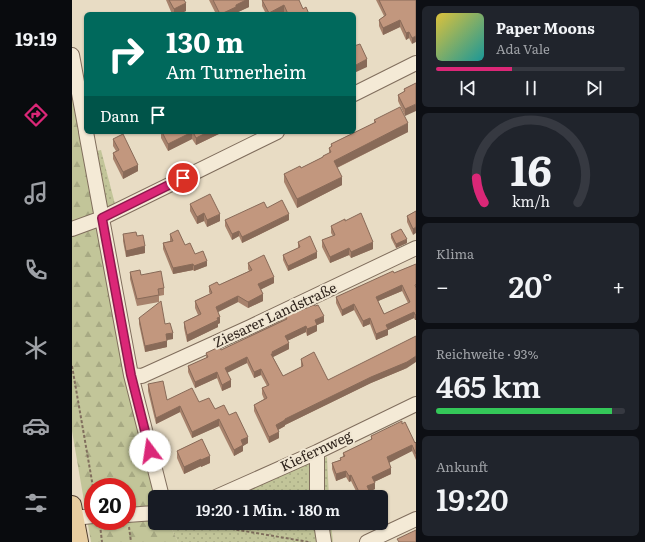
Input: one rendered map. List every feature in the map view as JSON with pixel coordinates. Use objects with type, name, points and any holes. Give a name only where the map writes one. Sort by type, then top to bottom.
[{"type":"main road","points":[[73,511],[79,542]]},
{"type":"street","points":[[72,55],[84,121]]},
{"type":"street","points":[[356,93],[416,63]]},
{"type":"street","points":[[86,134],[131,375],[160,490]]},
{"type":"street","points":[[72,229],[102,218],[273,134]]},
{"type":"street","name":"Ziesarer Landstraße","points":[[131,375],[142,376],[250,327],[416,248]]},
{"type":"street","name":"Kiefernweg","points":[[232,490],[317,452],[416,404]]},
{"type":"street","points":[[317,452],[317,490]]},
{"type":"street","points":[[73,511],[84,514]]},
{"type":"street","points":[[136,517],[148,515]]},
{"type":"street","points":[[368,542],[416,519]]},
{"type":"street","points":[[322,530],[324,542]]},
{"type":"path","points":[[72,366],[91,478]]},
{"type":"path","points":[[100,530],[102,542]]},
{"type":"path","points":[[130,530],[132,542]]},
{"type":"path","points":[[238,530],[309,542]]},
{"type":"green space","points":[[72,68],[154,490],[148,490],[148,530],[172,530],[178,542],[91,542],[89,530],[136,530],[136,478],[84,478],[84,501],[72,431]]},
{"type":"green space","points":[[101,150],[115,204],[98,211],[87,153]]},
{"type":"green space","points":[[327,457],[329,490],[242,490],[266,479]]},
{"type":"green space","points":[[172,530],[332,530],[333,542],[178,542]]},
{"type":"building","points":[[169,0],[184,0],[186,3],[174,9]]},
{"type":"building","points":[[213,0],[246,0],[225,12],[219,12]]},
{"type":"building","points":[[262,0],[299,0],[303,9],[306,7],[308,12],[287,12],[284,5],[268,12]]},
{"type":"building","points":[[379,0],[416,0],[416,36],[412,38],[409,32],[406,33],[400,20],[383,28],[379,20],[386,15]]},
{"type":"building","points":[[360,44],[367,59],[356,65],[356,45]]},
{"type":"building","points":[[416,83],[416,104],[405,109],[398,95],[405,91],[404,89]]},
{"type":"building","points":[[400,107],[408,123],[334,161],[342,177],[297,199],[284,174],[300,166],[301,168],[323,157],[331,152],[329,148],[332,146],[331,144],[351,134],[356,134],[356,132],[376,122],[374,120]]},
{"type":"building","points":[[123,134],[138,165],[123,172],[113,153],[119,150],[113,139]]},
{"type":"building","points":[[163,134],[188,134],[168,144]]},
{"type":"building","points":[[194,134],[204,134],[196,138]]},
{"type":"building","points":[[210,194],[220,214],[207,220],[204,213],[197,217],[190,204]]},
{"type":"building","points":[[282,200],[289,214],[242,237],[239,231],[232,234],[225,220],[264,202],[267,208]]},
{"type":"building","points":[[416,211],[416,227],[413,229],[407,216]]},
{"type":"building","points":[[361,213],[373,242],[351,252],[349,248],[330,257],[322,240],[335,235],[331,226]]},
{"type":"building","points":[[401,229],[407,239],[396,244],[391,234]]},
{"type":"building","points":[[178,230],[185,245],[190,243],[195,254],[203,251],[207,261],[194,266],[193,264],[173,268],[163,243],[173,241],[170,234]]},
{"type":"building","points":[[136,232],[137,236],[143,235],[145,246],[126,251],[123,234]]},
{"type":"building","points":[[310,236],[317,252],[288,266],[283,255],[300,247],[298,242]]},
{"type":"building","points":[[264,255],[274,277],[258,284],[263,294],[248,302],[238,296],[216,307],[220,317],[217,318],[218,320],[187,335],[184,322],[201,314],[195,301],[212,293],[209,286],[217,282],[219,285],[252,270],[248,263]]},
{"type":"building","points":[[416,264],[415,315],[414,312],[386,325],[388,329],[376,334],[370,318],[363,321],[354,304],[342,310],[336,297],[393,271],[394,273]],"holes":[[[402,285],[410,302],[384,314],[376,297]]]},
{"type":"building","points":[[140,270],[141,275],[161,271],[164,288],[158,289],[159,295],[137,299],[130,272]]},
{"type":"building","points":[[161,301],[165,324],[170,323],[173,333],[166,334],[167,341],[145,346],[139,318]]},
{"type":"building","points":[[318,305],[324,316],[315,320],[317,325],[307,329],[306,326],[285,336],[289,343],[271,354],[283,376],[303,366],[301,359],[314,352],[328,380],[416,336],[416,356],[407,362],[371,377],[285,419],[276,425],[279,432],[269,437],[254,405],[267,398],[262,388],[269,385],[261,369],[254,372],[247,357],[225,368],[231,380],[222,385],[217,372],[195,382],[188,366],[208,357],[206,353],[219,347],[221,350],[287,319],[285,315]]},
{"type":"building","points":[[163,381],[167,400],[192,388],[199,402],[209,398],[215,409],[224,405],[229,415],[236,412],[248,437],[241,440],[243,445],[234,450],[219,419],[192,432],[180,406],[156,418],[148,384]]},
{"type":"building","points":[[402,421],[402,424],[405,422],[415,443],[416,442],[416,454],[412,445],[387,457],[391,468],[372,477],[375,483],[367,486],[369,490],[358,490],[351,475],[349,476],[346,471],[336,474],[332,463],[341,460],[340,458],[345,456],[343,453],[372,439],[371,436]]},
{"type":"building","points":[[202,439],[210,456],[184,467],[177,451]]},
{"type":"building","points":[[416,530],[416,542],[399,542],[397,539]]},
{"type":"route","points":[[150,451],[131,375],[102,218],[183,178]]}]
